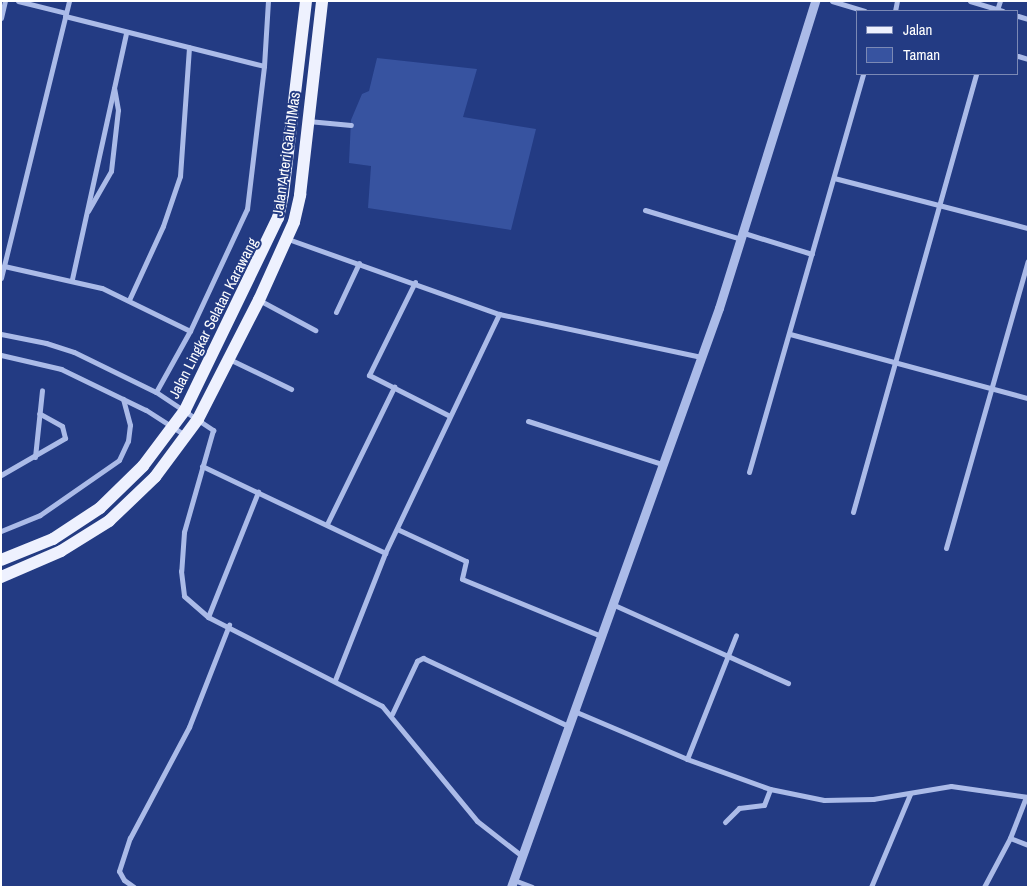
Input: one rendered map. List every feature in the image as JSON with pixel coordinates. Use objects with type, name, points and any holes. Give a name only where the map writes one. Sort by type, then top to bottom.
[{"type":"main road","name":"Jalan Arteri Galuh Mas","points":[[186,436],[198,419],[288,239],[300,194],[322,1]]},
{"type":"main road","name":"Jalan Lingkar Selatan Karawang","points":[[1,560],[53,539],[100,508],[143,466],[185,410],[278,218],[283,194],[304,2]]},
{"type":"main road","points":[[1,577],[61,551],[109,521],[155,477],[186,436]]},
{"type":"street","points":[[1,18],[5,1]]},
{"type":"street","points":[[18,1],[126,33],[264,66]]},
{"type":"street","points":[[2,274],[69,1]]},
{"type":"street","points":[[156,392],[190,331],[247,210],[264,66],[268,1]]},
{"type":"street","points":[[532,887],[512,884],[702,357],[743,236],[815,1]]},
{"type":"street","points":[[832,1],[861,10]]},
{"type":"street","points":[[970,1],[1000,10],[1000,1]]},
{"type":"street","points":[[72,280],[126,33]]},
{"type":"street","points":[[129,300],[163,226],[180,176],[189,47]]},
{"type":"street","points":[[749,472],[863,75]]},
{"type":"street","points":[[853,512],[942,205],[976,75]]},
{"type":"street","points":[[86,214],[111,171],[118,110],[114,88]]},
{"type":"street","points":[[308,121],[351,125]]},
{"type":"street","points":[[834,178],[1028,228]]},
{"type":"street","points":[[645,210],[812,254]]},
{"type":"street","points":[[288,239],[415,282],[499,314],[702,357]]},
{"type":"street","points":[[946,548],[990,387],[1028,261]]},
{"type":"street","points":[[336,312],[359,263]]},
{"type":"street","points":[[4,266],[72,280],[129,300],[190,331]]},
{"type":"street","points":[[415,282],[369,372],[370,376],[448,415]]},
{"type":"street","points":[[259,300],[315,330]]},
{"type":"street","points":[[335,680],[385,553],[448,415],[499,314]]},
{"type":"street","points":[[1,334],[46,343],[74,352],[156,392],[213,430],[184,532],[181,585],[192,606],[208,617],[229,625],[335,680],[392,714],[477,821],[490,834],[522,856]]},
{"type":"street","points":[[790,334],[897,361],[1028,398]]},
{"type":"street","points":[[1,355],[61,369],[123,399],[186,436]]},
{"type":"street","points":[[228,359],[291,389]]},
{"type":"street","points":[[327,524],[394,387]]},
{"type":"street","points":[[35,457],[42,390]]},
{"type":"street","points":[[1,532],[40,515],[119,460],[128,442],[130,425],[123,399]]},
{"type":"street","points":[[1,475],[35,457],[66,436],[62,426],[39,413]]},
{"type":"street","points":[[528,421],[662,464]]},
{"type":"street","points":[[202,466],[385,553]]},
{"type":"street","points":[[208,617],[258,492]]},
{"type":"street","points":[[397,529],[466,561],[462,579],[601,636]]},
{"type":"street","points":[[612,604],[788,683]]},
{"type":"street","points":[[134,887],[124,880],[119,871],[130,838],[189,727],[229,625]]},
{"type":"street","points":[[687,759],[736,635]]},
{"type":"street","points":[[392,714],[417,662],[423,658],[568,726]]},
{"type":"street","points":[[574,711],[687,759],[770,789],[837,801],[910,794],[951,786],[1027,797],[1010,838],[984,887]]},
{"type":"street","points":[[725,822],[739,808],[764,805],[770,789]]},
{"type":"street","points":[[871,887],[910,794]]},
{"type":"street","points":[[1010,838],[1028,845]]},
{"type":"green space","points":[[377,58],[477,69],[463,117],[536,129],[511,230],[368,208],[371,166],[349,163],[351,120],[362,94],[369,91]]}]
